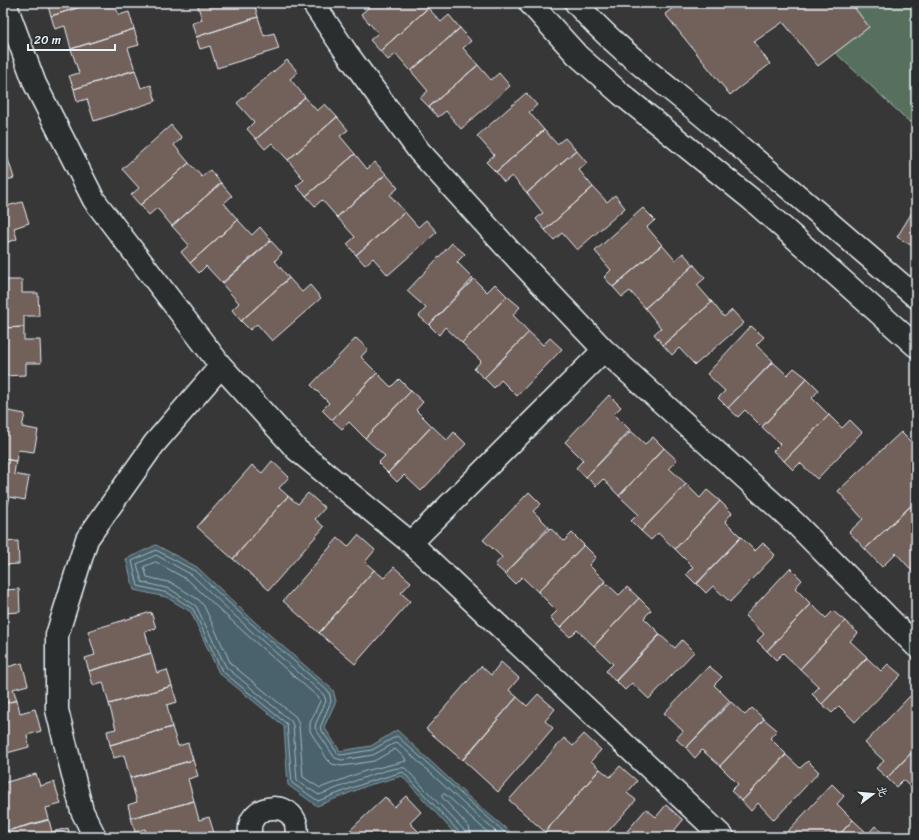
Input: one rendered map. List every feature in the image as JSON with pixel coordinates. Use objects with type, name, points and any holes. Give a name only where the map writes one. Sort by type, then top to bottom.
[{"type":"street","points":[[5,3],[35,84],[94,200],[221,366],[297,450],[411,543],[723,837]]},
{"type":"street","points":[[313,3],[346,52],[419,151],[508,249],[604,350],[796,524],[916,646]]},
{"type":"street","points":[[530,3],[577,55],[588,65],[621,94],[751,199],[916,346]]},
{"type":"street","points":[[576,3],[593,23],[652,75],[725,134],[916,298]]},
{"type":"street","points":[[411,543],[604,350]]},
{"type":"street","points":[[94,837],[82,811],[57,710],[57,635],[87,539],[154,444],[221,366]]},
{"type":"street","points":[[251,837],[250,827],[252,819],[257,813],[270,807],[278,807],[286,810],[292,816],[296,823],[296,837]]},
{"type":"green space","points":[[782,3],[916,3],[916,128]]},
{"type":"water","points":[[156,545],[197,567],[256,623],[333,690],[336,701],[324,727],[340,751],[371,746],[397,730],[471,799],[516,837],[458,837],[402,776],[369,785],[317,806],[288,785],[284,726],[219,673],[191,612],[166,597],[134,590],[126,559]]},
{"type":"building","points":[[47,3],[93,3],[51,16]]},
{"type":"building","points":[[93,3],[114,3],[119,15],[129,12],[134,29],[71,49],[65,26],[55,29],[51,16]]},
{"type":"building","points":[[197,3],[254,3],[258,17],[196,37],[192,23],[202,20]]},
{"type":"building","points":[[374,3],[424,3],[428,8],[380,51],[370,40],[378,33],[361,14]]},
{"type":"building","points":[[679,3],[851,3],[869,27],[818,66],[783,22],[754,42],[770,64],[730,95],[665,14]]},
{"type":"building","points":[[428,8],[441,22],[449,15],[460,28],[411,71],[396,54],[388,60],[380,51]]},
{"type":"building","points":[[258,17],[264,36],[274,33],[279,49],[217,68],[210,46],[200,49],[196,37]]},
{"type":"building","points":[[460,28],[471,41],[463,48],[478,65],[429,107],[420,98],[428,91],[411,71]]},
{"type":"building","points":[[134,29],[139,45],[128,48],[135,70],[74,89],[69,76],[79,73],[71,49]]},
{"type":"building","points":[[287,60],[298,72],[290,79],[305,97],[256,139],[247,129],[254,122],[237,103]]},
{"type":"building","points":[[478,65],[491,80],[499,73],[510,86],[461,129],[446,111],[438,117],[429,107]]},
{"type":"building","points":[[135,70],[141,88],[151,85],[156,101],[94,121],[87,99],[77,102],[74,89]]},
{"type":"building","points":[[526,93],[537,105],[529,112],[544,130],[496,172],[486,162],[494,155],[477,136]]},
{"type":"building","points":[[305,97],[317,111],[325,104],[337,117],[288,160],[272,143],[265,149],[256,139]]},
{"type":"building","points":[[337,117],[348,130],[340,136],[355,154],[306,196],[296,186],[304,180],[288,160]]},
{"type":"building","points":[[171,125],[182,138],[174,145],[189,163],[140,205],[131,195],[139,188],[122,169]]},
{"type":"building","points":[[544,130],[557,144],[565,138],[576,150],[527,193],[512,176],[504,182],[496,172]]},
{"type":"building","points":[[576,150],[587,163],[579,170],[593,187],[545,230],[536,219],[543,213],[527,193]]},
{"type":"building","points":[[355,154],[367,169],[375,162],[386,174],[337,217],[322,200],[315,206],[306,196]]},
{"type":"building","points":[[7,156],[14,178],[3,181],[3,157]]},
{"type":"building","points":[[189,163],[202,177],[210,170],[221,183],[172,226],[157,208],[149,215],[140,205]]},
{"type":"building","points":[[386,174],[398,188],[390,195],[405,212],[356,255],[347,244],[355,237],[337,217]]},
{"type":"building","points":[[221,183],[232,196],[224,203],[238,220],[190,263],[181,252],[189,245],[172,226]]},
{"type":"building","points":[[593,187],[607,202],[615,195],[625,208],[577,250],[562,233],[554,240],[545,230]]},
{"type":"building","points":[[3,194],[7,206],[22,202],[29,223],[14,228],[17,239],[3,244]]},
{"type":"building","points":[[916,206],[916,248],[897,237]]},
{"type":"building","points":[[643,208],[655,220],[647,227],[662,245],[613,287],[604,277],[611,270],[595,251]]},
{"type":"building","points":[[405,212],[418,227],[426,220],[437,232],[388,275],[373,258],[365,265],[356,255]]},
{"type":"building","points":[[238,220],[252,235],[260,227],[271,240],[222,283],[206,266],[199,273],[190,263]]},
{"type":"building","points":[[271,241],[282,253],[275,261],[289,278],[241,321],[232,310],[239,303],[222,284]]},
{"type":"building","points":[[452,243],[465,254],[457,262],[473,278],[429,325],[419,316],[426,308],[407,291]]},
{"type":"building","points":[[662,245],[675,260],[683,253],[694,265],[645,308],[630,291],[622,297],[613,287]]},
{"type":"building","points":[[694,265],[705,278],[697,285],[712,302],[663,345],[654,334],[661,328],[645,308]]},
{"type":"building","points":[[289,278],[302,292],[310,285],[321,298],[272,341],[257,324],[250,330],[241,321]]},
{"type":"building","points":[[474,279],[487,292],[495,284],[507,296],[462,343],[445,327],[439,335],[429,325]]},
{"type":"building","points":[[3,280],[22,280],[22,293],[38,293],[39,316],[24,316],[24,327],[3,328]]},
{"type":"building","points":[[507,296],[520,307],[513,315],[529,332],[484,378],[474,369],[481,361],[462,343]]},
{"type":"building","points":[[712,302],[724,317],[732,310],[744,323],[695,365],[679,348],[672,355],[663,345]]},
{"type":"building","points":[[751,326],[764,337],[756,345],[773,361],[728,408],[718,398],[725,391],[707,374]]},
{"type":"building","points":[[24,327],[24,340],[40,340],[41,363],[26,363],[26,375],[3,376],[3,328]]},
{"type":"building","points":[[529,332],[543,345],[550,338],[562,349],[517,396],[501,380],[494,388],[484,378]]},
{"type":"building","points":[[356,338],[368,349],[361,357],[377,373],[332,420],[322,410],[329,403],[311,385]]},
{"type":"building","points":[[773,362],[787,375],[794,368],[807,378],[762,427],[745,410],[738,417],[728,408]]},
{"type":"building","points":[[377,373],[391,387],[399,379],[411,391],[365,438],[349,422],[342,429],[332,420]]},
{"type":"building","points":[[807,378],[819,390],[812,398],[829,415],[784,461],[773,451],[780,444],[762,427]]},
{"type":"building","points":[[411,391],[423,402],[416,410],[432,426],[388,473],[378,463],[385,456],[365,438]]},
{"type":"building","points":[[609,395],[621,407],[614,414],[630,430],[586,477],[576,468],[583,460],[565,442]]},
{"type":"building","points":[[3,410],[25,414],[22,427],[38,430],[34,452],[18,450],[16,461],[3,459]]},
{"type":"building","points":[[829,415],[842,428],[850,420],[862,432],[817,479],[800,463],[793,470],[784,461]]},
{"type":"building","points":[[432,426],[447,440],[454,432],[466,444],[421,491],[404,475],[397,482],[388,473]]},
{"type":"building","points":[[631,431],[645,444],[653,437],[664,448],[619,496],[603,479],[596,486],[586,477]]},
{"type":"building","points":[[901,432],[912,443],[916,440],[916,501],[865,549],[849,532],[863,519],[838,491]]},
{"type":"building","points":[[664,448],[677,460],[669,468],[686,484],[641,531],[631,521],[638,514],[619,496]]},
{"type":"building","points":[[3,459],[16,461],[14,474],[29,477],[25,500],[10,497],[7,508],[3,507]]},
{"type":"building","points":[[272,461],[289,477],[279,488],[288,496],[233,559],[197,527],[252,465],[262,473]]},
{"type":"building","points":[[686,484],[700,498],[707,490],[720,501],[675,549],[658,533],[651,540],[641,531]]},
{"type":"building","points":[[529,492],[541,504],[533,511],[549,527],[505,574],[495,565],[502,557],[483,540]]},
{"type":"building","points":[[308,493],[325,508],[315,519],[324,527],[269,590],[233,559],[288,496],[298,504]]},
{"type":"building","points":[[720,501],[732,513],[725,521],[741,537],[696,584],[686,574],[693,567],[675,549]]},
{"type":"building","points":[[916,501],[916,575],[896,553],[882,567],[865,549]]},
{"type":"building","points":[[550,528],[564,541],[572,533],[584,545],[538,592],[522,577],[515,584],[505,574]]},
{"type":"building","points":[[358,535],[375,550],[365,562],[374,570],[319,633],[283,601],[338,538],[348,547]]},
{"type":"building","points":[[741,537],[755,551],[763,543],[775,555],[730,602],[713,586],[706,593],[697,584]]},
{"type":"building","points":[[18,541],[19,564],[4,565],[3,576],[3,542]]},
{"type":"building","points":[[584,545],[596,557],[589,565],[605,581],[560,628],[550,618],[557,611],[538,592]]},
{"type":"building","points":[[394,567],[411,582],[401,593],[410,601],[355,664],[319,633],[374,570],[384,578]]},
{"type":"building","points":[[790,568],[802,580],[795,588],[811,604],[767,651],[757,641],[764,634],[745,616]]},
{"type":"building","points":[[3,577],[4,590],[19,589],[20,612],[4,613],[5,624],[3,624]]},
{"type":"building","points":[[605,582],[619,595],[627,587],[639,598],[594,646],[577,630],[570,637],[560,628]]},
{"type":"building","points":[[639,598],[651,610],[644,618],[660,634],[615,681],[606,671],[613,664],[594,646]]},
{"type":"building","points":[[811,604],[826,618],[833,611],[845,621],[800,669],[783,653],[776,660],[767,651]]},
{"type":"building","points":[[151,612],[156,628],[145,631],[151,653],[89,671],[85,658],[95,655],[88,631]]},
{"type":"building","points":[[845,621],[858,633],[850,641],[867,657],[822,704],[812,694],[819,687],[800,669]]},
{"type":"building","points":[[660,635],[675,648],[682,640],[694,652],[649,699],[632,683],[625,690],[616,681]]},
{"type":"building","points":[[151,653],[157,673],[167,670],[172,686],[109,704],[103,682],[93,685],[89,671]]},
{"type":"building","points":[[4,654],[7,667],[22,663],[28,685],[13,689],[17,700],[3,704]]},
{"type":"building","points":[[867,658],[881,671],[888,664],[901,675],[855,722],[839,706],[832,713],[822,704]]},
{"type":"building","points":[[501,662],[519,678],[509,690],[517,697],[462,760],[426,729],[481,666],[491,675]]},
{"type":"building","points":[[709,666],[722,677],[714,685],[730,701],[686,748],[676,739],[683,731],[664,713]]},
{"type":"building","points":[[172,686],[177,702],[167,705],[172,727],[110,745],[107,731],[116,729],[109,704]]},
{"type":"building","points":[[538,694],[555,709],[545,721],[553,728],[498,792],[463,760],[517,697],[527,706]]},
{"type":"building","points":[[910,696],[916,701],[916,748],[887,778],[876,768],[884,761],[865,743]]},
{"type":"building","points":[[17,700],[20,713],[35,709],[41,731],[27,735],[29,747],[3,754],[3,704]]},
{"type":"building","points":[[731,702],[745,715],[752,708],[764,719],[720,766],[702,750],[695,758],[686,748]]},
{"type":"building","points":[[764,719],[777,730],[770,738],[786,754],[742,801],[731,791],[738,784],[720,766]]},
{"type":"building","points":[[172,727],[178,746],[188,743],[193,760],[130,778],[124,755],[114,758],[110,745]]},
{"type":"building","points":[[584,734],[601,750],[591,761],[600,769],[545,832],[509,800],[564,738],[573,746]]},
{"type":"building","points":[[916,748],[916,793],[903,780],[896,787],[887,778]]},
{"type":"building","points":[[786,755],[800,768],[808,761],[819,772],[774,820],[758,803],[751,811],[742,801]]},
{"type":"building","points":[[193,760],[198,776],[188,779],[194,801],[131,818],[128,805],[137,802],[130,778]]},
{"type":"building","points":[[620,766],[637,781],[627,793],[636,800],[603,837],[551,837],[545,832],[600,769],[610,777]]},
{"type":"building","points":[[36,774],[40,786],[54,782],[61,804],[46,808],[49,819],[3,832],[3,783]]},
{"type":"building","points":[[832,784],[844,796],[837,804],[853,820],[837,837],[792,837],[787,832]]},
{"type":"building","points":[[406,796],[421,812],[410,823],[418,831],[412,837],[343,837],[385,797],[394,807]]},
{"type":"building","points":[[194,801],[199,820],[209,817],[214,833],[201,837],[147,837],[145,829],[135,832],[131,818]]},
{"type":"building","points":[[666,805],[683,820],[673,832],[679,837],[622,837],[646,809],[656,817]]},
{"type":"building","points":[[49,820],[52,832],[68,828],[70,837],[3,837],[3,832]]},
{"type":"building","points":[[853,820],[868,834],[875,826],[887,837],[837,837]]},
{"type":"building","points":[[439,831],[445,837],[432,837]]},
{"type":"building","points":[[418,832],[423,837],[413,837]]}]
